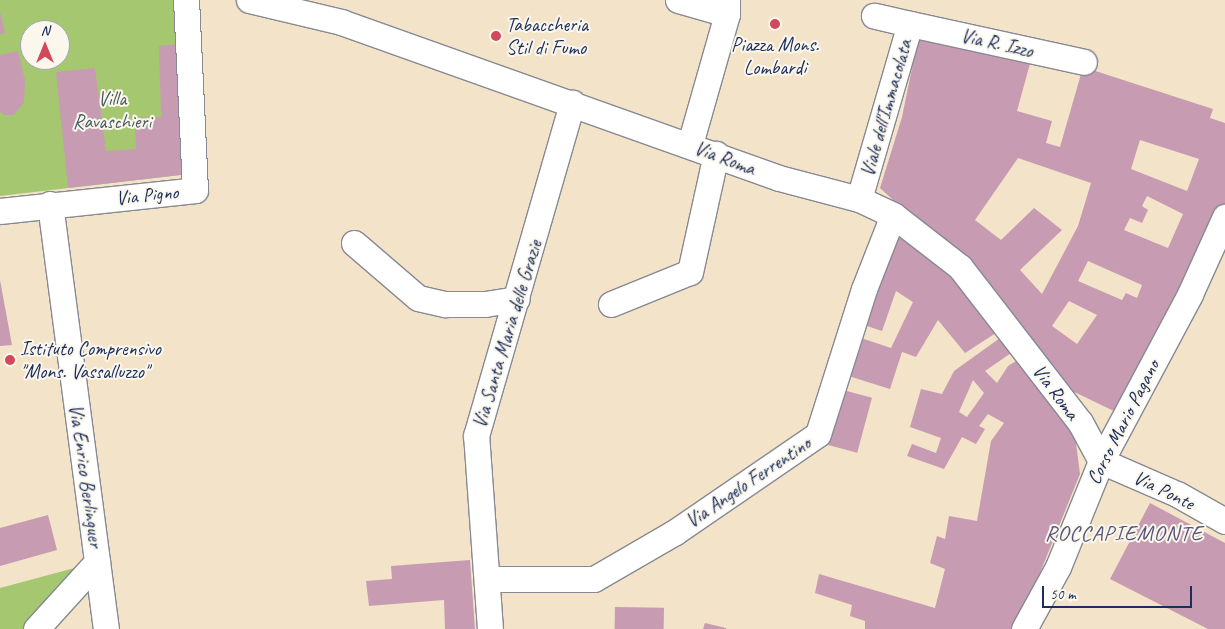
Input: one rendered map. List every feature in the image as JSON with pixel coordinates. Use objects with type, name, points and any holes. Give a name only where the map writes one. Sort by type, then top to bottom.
[{"type":"street","name":"Via Pigno","points":[[0,211],[50,204],[195,190],[186,0]]},
{"type":"street","name":"Via Roma","points":[[249,0],[341,22],[690,144],[779,178],[859,199],[893,215],[960,267],[1080,422],[1101,461]]},
{"type":"street","points":[[678,0],[727,7],[690,144]]},
{"type":"street","name":"Viale dell'Immacolata","points":[[859,199],[910,24],[874,16]]},
{"type":"street","name":"Via R. Izzo","points":[[910,24],[1084,62]]},
{"type":"street","name":"Via Santa Maria delle Grazie","points":[[490,629],[489,579],[476,436],[517,299],[572,102]]},
{"type":"street","points":[[611,304],[690,272],[716,154]]},
{"type":"street","name":"Via Enrico Berlinguer","points":[[50,204],[106,629]]},
{"type":"street","name":"Via Angelo Ferrentino","points":[[489,579],[594,579],[675,532],[818,434],[864,289],[893,215]]},
{"type":"street","name":"Corso Mario Pagano","points":[[1024,629],[1058,567],[1101,461],[1190,294],[1225,217]]},
{"type":"street","points":[[354,243],[418,298],[444,304],[484,304],[517,299]]},
{"type":"street","name":"Via Ponte","points":[[1101,461],[1177,494],[1225,521]]},
{"type":"street","points":[[36,629],[98,562]]},
{"type":"green space","name":"Villa Ravaschieri","points":[[0,0],[177,0],[189,174],[0,196]]},
{"type":"green space","points":[[97,562],[36,629],[0,629],[0,588]]},
{"type":"building","points":[[0,12],[5,33],[0,34]]},
{"type":"building","points":[[920,29],[1031,60],[1017,111],[1052,121],[1046,143],[1060,147],[1083,67],[1213,109],[1210,118],[1225,123],[1225,205],[1118,413],[1068,389],[928,232],[880,188],[902,117]],"holes":[[[1140,140],[1199,159],[1187,191],[1131,169]],[[1018,158],[1091,183],[1078,226],[1042,294],[1020,270],[1062,230],[1034,208],[1001,240],[975,220]],[[1147,196],[1183,214],[1168,248],[1124,230],[1130,218],[1142,223],[1148,210],[1142,206]],[[1088,261],[1142,285],[1137,298],[1126,293],[1122,300],[1078,281]],[[1069,301],[1097,315],[1077,344],[1052,326]]]},
{"type":"building","points":[[180,44],[189,174],[68,188],[56,72],[95,68],[106,151],[136,149],[135,118],[161,117],[159,46]]},
{"type":"building","points":[[18,51],[20,70],[23,70],[25,80],[24,102],[14,115],[4,115],[0,112],[0,55]]},
{"type":"building","points":[[896,224],[946,264],[999,331],[965,353],[938,320],[916,357],[902,352],[890,389],[842,374],[855,336],[891,348],[913,302],[896,291],[882,331],[855,322]]},
{"type":"building","points":[[0,280],[12,345],[0,346]]},
{"type":"building","points":[[1007,333],[1017,349],[985,371],[997,383],[1008,366],[1024,356],[1073,420],[1080,474],[1029,600],[1014,629],[865,629],[865,621],[850,616],[852,605],[815,593],[819,574],[935,608],[945,569],[930,563],[937,536],[945,539],[949,516],[977,521],[991,441],[1004,423],[988,414],[979,426],[985,429],[976,444],[962,437],[944,469],[907,456],[912,444],[936,453],[941,438],[910,427],[921,389],[942,394],[954,371]],"holes":[[[973,380],[984,393],[967,417],[959,412]]]},
{"type":"building","points":[[843,390],[872,398],[857,453],[828,445]]},
{"type":"building","points":[[1150,503],[1225,543],[1225,629],[1208,629],[1110,579]]},
{"type":"building","points":[[48,515],[57,550],[0,566],[0,528]]},
{"type":"building","points":[[470,560],[475,629],[445,629],[444,600],[369,606],[366,581],[392,579],[391,566]]},
{"type":"building","points":[[615,607],[664,608],[664,629],[615,629]]},
{"type":"building","points":[[705,623],[726,628],[726,629],[703,629]]},
{"type":"place","name":"Piazza Mons. Lombardi","points":[[775,24]]},
{"type":"place","name":"Tabaccheria Stil di Fumo","points":[[496,36]]},
{"type":"place","name":"Istituto Comprensivo \"Mons. Vassalluzzo\"","points":[[10,360]]},
{"type":"district","name":"ROCCAPIEMONTE","points":[[1124,534]]}]
